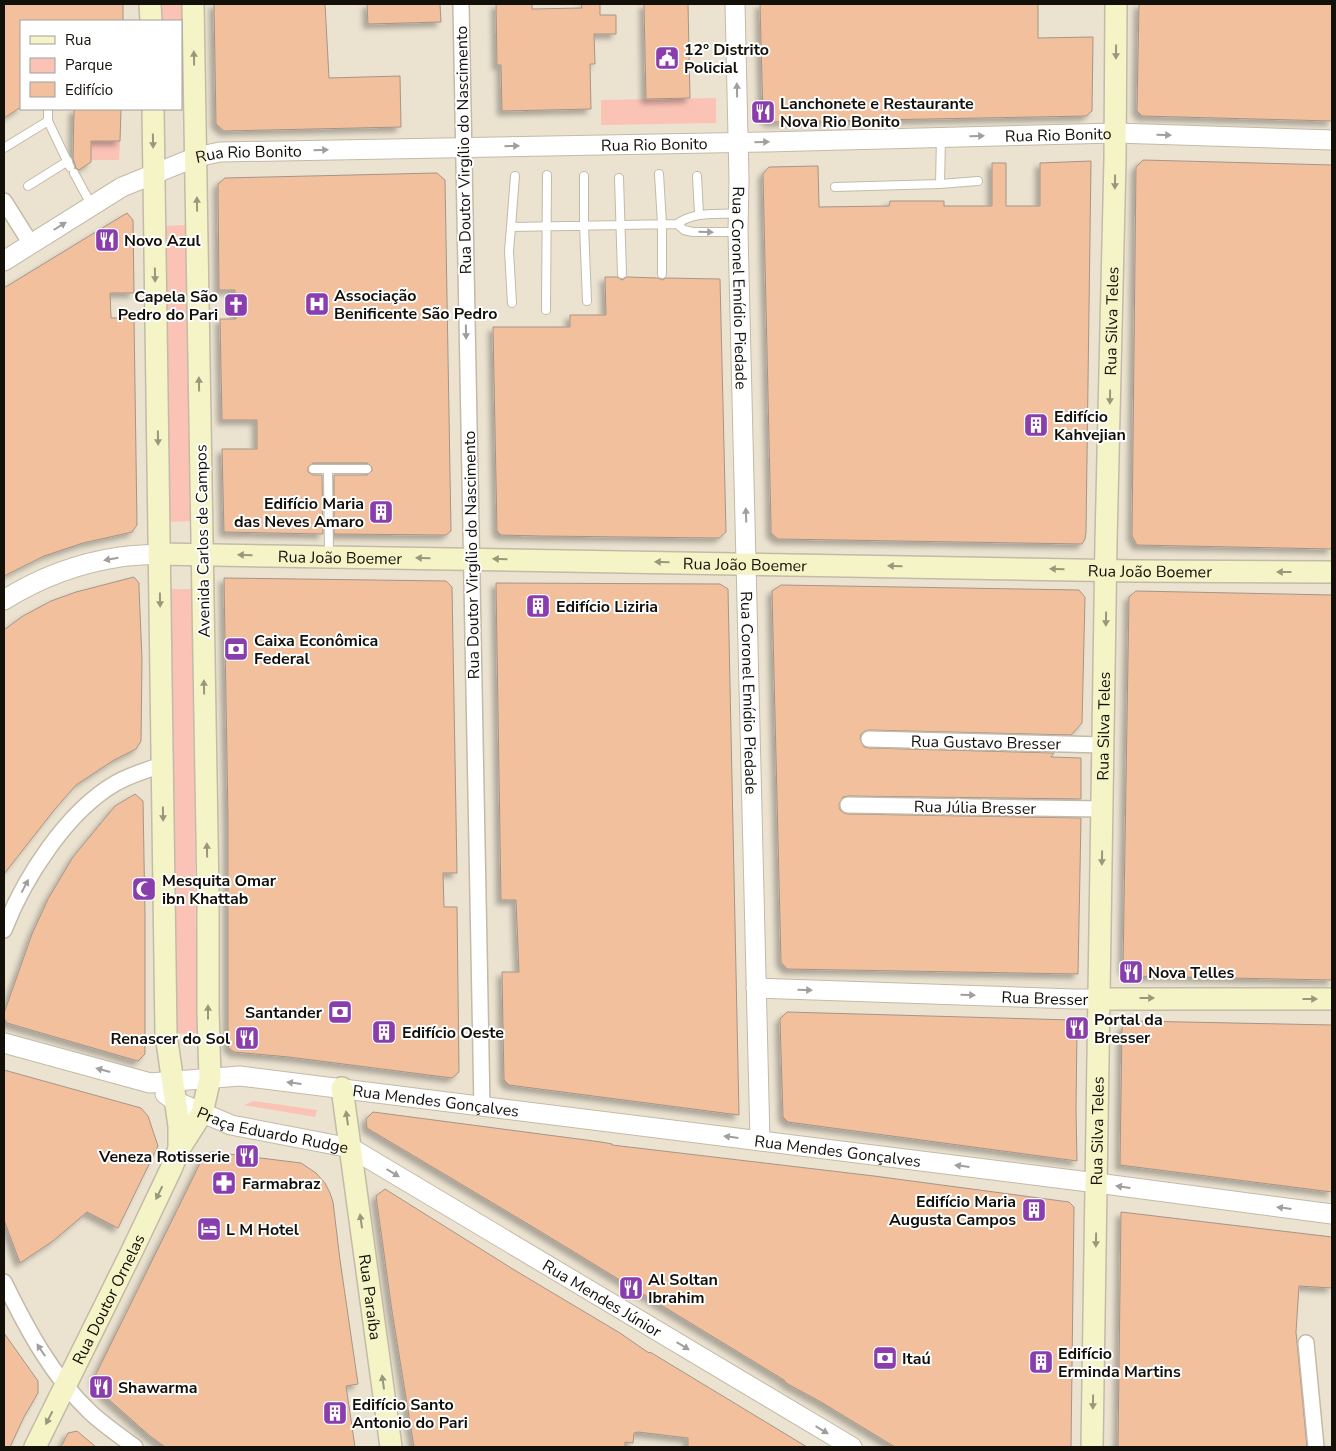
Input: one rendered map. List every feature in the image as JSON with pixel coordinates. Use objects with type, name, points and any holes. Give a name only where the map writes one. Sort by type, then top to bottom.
[{"type":"main road","points":[[150,4],[151,20]]},
{"type":"main road","name":"Avenida Carlos de Campos","points":[[193,4],[210,1078]]},
{"type":"main road","name":"Rua Silva Teles","points":[[1092,1447],[1116,4]]},
{"type":"main road","points":[[152,110],[166,1034],[174,1091]]},
{"type":"main road","name":"Rua João Boemer","points":[[159,554],[1332,572]]},
{"type":"main road","name":"Rua Bresser","points":[[1099,999],[1332,999]]},
{"type":"main road","name":"Rua Doutor Ornelas","points":[[35,1447],[159,1194],[179,1149],[202,1113],[210,1078]]},
{"type":"main road","name":"Praça Eduardo Rudge","points":[[342,1088],[351,1148]]},
{"type":"main road","name":"Rua Doutor Ornelas","points":[[174,1091],[179,1126],[179,1149]]},
{"type":"main road","name":"Rua Paraíba","points":[[351,1148],[392,1447]]},
{"type":"street","name":"Rua Doutor Virgílio do Nascimento","points":[[461,4],[482,1107]]},
{"type":"street","name":"Rua Coronel Emídio Piedade","points":[[735,4],[738,222],[760,1141]]},
{"type":"street","name":"Rua Rio Bonito","points":[[4,261],[122,187],[196,156],[220,152],[1115,133],[1332,140]]},
{"type":"street","points":[[4,201],[31,244]]},
{"type":"street","points":[[4,600],[34,582],[91,563],[121,557],[159,554]]},
{"type":"street","name":"Rua Gustavo Bresser","points":[[869,739],[1104,745]]},
{"type":"street","points":[[4,930],[18,899],[40,860],[64,829],[82,810],[102,792],[128,776],[162,765]]},
{"type":"street","name":"Rua Júlia Bresser","points":[[848,805],[1102,809]]},
{"type":"street","name":"Rua Bresser","points":[[756,988],[1099,999]]},
{"type":"street","points":[[4,1043],[174,1091]]},
{"type":"street","name":"Praça Eduardo Rudge","points":[[174,1091],[210,1078],[240,1076],[342,1088]]},
{"type":"street","name":"Rua Mendes Gonçalves","points":[[342,1088],[1332,1214]]},
{"type":"street","name":"Praça Eduardo Rudge","points":[[174,1091],[202,1113],[231,1125],[351,1148]]},
{"type":"street","name":"Rua Mendes Júnior","points":[[351,1148],[852,1447]]},
{"type":"street","points":[[4,1282],[37,1345],[66,1385],[90,1412],[135,1447]]},
{"type":"street","points":[[1306,1343],[1316,1447]]},
{"type":"lane","points":[[48,110],[48,121],[92,206]]},
{"type":"lane","points":[[4,148],[48,121]]},
{"type":"lane","points":[[940,184],[941,137]]},
{"type":"lane","points":[[28,186],[71,167]]},
{"type":"lane","points":[[659,174],[662,274]]},
{"type":"lane","points":[[546,310],[547,175]]},
{"type":"lane","points":[[512,303],[509,251],[515,176]]},
{"type":"lane","points":[[584,176],[587,301]]},
{"type":"lane","points":[[697,176],[699,214]]},
{"type":"lane","points":[[619,178],[622,274]]},
{"type":"lane","points":[[834,187],[978,181]]},
{"type":"lane","points":[[511,227],[677,224],[683,219],[699,214],[738,222]]},
{"type":"lane","points":[[677,224],[684,230],[693,232],[738,222]]},
{"type":"lane","points":[[328,469],[329,557]]},
{"type":"lane","points":[[313,470],[367,469]]},
{"type":"green space","points":[[161,4],[183,4],[185,92],[182,92],[182,20],[162,20]]},
{"type":"green space","points":[[716,98],[716,123],[601,125],[601,100]]},
{"type":"green space","points":[[91,141],[120,141],[119,160],[91,160]]},
{"type":"green space","points":[[186,225],[190,521],[169,522],[165,226]]},
{"type":"green space","points":[[170,589],[192,589],[197,1033],[176,1034]]},
{"type":"green space","points":[[254,1101],[317,1110],[315,1117],[244,1105]]},
{"type":"building","points":[[4,4],[123,4],[123,20],[20,20],[20,108],[4,118]]},
{"type":"building","points":[[214,4],[325,4],[329,78],[400,76],[401,127],[224,131],[216,124]]},
{"type":"building","points":[[367,4],[440,4],[441,22],[368,24]]},
{"type":"building","points":[[496,4],[532,4],[532,9],[582,8],[581,4],[600,4],[600,15],[616,15],[616,34],[594,34],[595,64],[590,64],[591,109],[502,111],[501,65],[497,65]]},
{"type":"building","name":"12º Distrito Policial","points":[[644,4],[688,4],[690,98],[646,99]]},
{"type":"building","points":[[760,4],[1038,4],[1038,38],[1093,37],[1092,111],[1086,116],[769,122],[763,116]]},
{"type":"building","points":[[1139,4],[1332,4],[1332,121],[1142,116],[1137,111]]},
{"type":"building","points":[[74,110],[121,110],[120,141],[91,141],[91,162],[79,170],[76,168],[73,158]]},
{"type":"building","points":[[1143,160],[1332,165],[1332,549],[1137,545],[1132,536],[1136,167]]},
{"type":"building","points":[[1091,161],[1086,532],[1082,544],[778,539],[771,533],[763,174],[769,167],[818,166],[819,207],[889,206],[890,201],[944,201],[944,206],[992,206],[992,163],[1006,163],[1006,206],[1040,206],[1040,163]]},
{"type":"building","points":[[437,173],[445,180],[451,531],[446,535],[334,534],[334,475],[367,475],[372,471],[372,467],[367,463],[313,463],[308,467],[308,472],[313,475],[322,475],[323,534],[224,532],[222,449],[257,449],[257,420],[222,420],[220,319],[236,319],[235,290],[219,290],[218,184],[225,178]]},
{"type":"building","points":[[127,213],[133,220],[134,293],[110,293],[111,318],[134,318],[137,525],[132,532],[83,543],[44,556],[4,576],[4,288]]},
{"type":"building","points":[[605,277],[617,277],[622,280],[627,277],[658,278],[662,280],[666,278],[720,279],[726,532],[719,538],[501,535],[497,531],[493,327],[570,327],[570,315],[606,315]]},
{"type":"building","points":[[134,577],[139,583],[142,659],[141,741],[136,749],[114,760],[76,785],[4,874],[4,630],[23,616],[51,601],[76,592]]},
{"type":"building","points":[[224,578],[446,581],[452,587],[457,873],[443,873],[444,907],[457,907],[459,1072],[452,1078],[289,1057],[234,1052],[228,1047],[228,820]]},
{"type":"building","points":[[496,583],[720,584],[728,589],[739,1115],[509,1085],[504,1080],[502,972],[519,972],[516,900],[501,900]]},
{"type":"building","points":[[781,585],[1079,590],[1085,597],[1082,723],[1071,735],[869,730],[861,734],[860,739],[864,747],[869,748],[1054,753],[1051,757],[1081,758],[1081,799],[848,796],[843,797],[839,804],[840,810],[848,814],[1081,818],[1078,974],[787,969],[781,962],[772,591]]},
{"type":"building","points":[[1136,591],[1332,595],[1332,980],[1130,976],[1123,969],[1129,597]]},
{"type":"building","points":[[135,794],[143,801],[145,916],[145,1054],[138,1061],[7,1023],[4,1018],[4,1013],[32,934],[48,899],[73,857],[115,806]]},
{"type":"building","points":[[787,1012],[1071,1020],[1077,1026],[1077,1161],[788,1122],[783,1117],[780,1019]]},
{"type":"building","points":[[1133,1021],[1332,1025],[1332,1192],[1120,1165],[1122,1027]]},
{"type":"building","points":[[4,1070],[141,1108],[148,1116],[158,1146],[118,1228],[87,1212],[53,1241],[20,1263],[4,1220]]},
{"type":"building","points":[[373,1112],[612,1145],[874,1176],[1069,1202],[1074,1207],[1071,1447],[895,1447],[786,1383],[784,1380],[533,1227],[367,1128],[366,1119]]},
{"type":"building","points":[[212,1152],[301,1163],[316,1173],[325,1183],[330,1193],[333,1202],[358,1384],[346,1386],[355,1447],[165,1447],[107,1398],[96,1386],[95,1376],[204,1155]]},
{"type":"building","points":[[385,1189],[620,1333],[649,1353],[807,1447],[688,1447],[688,1438],[638,1432],[634,1433],[633,1443],[625,1442],[625,1447],[414,1447],[376,1196]]},
{"type":"building","points":[[1121,1212],[1332,1237],[1332,1288],[1299,1286],[1296,1332],[1307,1447],[1118,1447]]},
{"type":"building","points":[[4,1333],[38,1381],[38,1393],[10,1447],[4,1447]]},
{"type":"building","points":[[77,1431],[96,1447],[61,1447],[68,1433]]},
{"type":"place","name":"12º Distrito Policial","points":[[667,58]]},
{"type":"place","name":"Lanchonete e Restaurante Nova Rio Bonito","points":[[763,112]]},
{"type":"place","name":"Novo Azul","points":[[107,240]]},
{"type":"place","name":"Associação Benificente São Pedro","points":[[317,304]]},
{"type":"place","name":"Capela São Pedro do Pari","points":[[236,305]]},
{"type":"place","name":"Edifício Kahvejian","points":[[1036,425]]},
{"type":"place","name":"Edifício Maria das Neves Amaro","points":[[381,512]]},
{"type":"place","name":"Edifício Liziria","points":[[538,606]]},
{"type":"place","name":"Caixa Econômica Federal","points":[[236,649]]},
{"type":"place","name":"Mesquita Omar ibn Khattab","points":[[144,889]]},
{"type":"place","name":"Nova Telles","points":[[1131,972]]},
{"type":"place","name":"Santander","points":[[340,1012]]},
{"type":"place","name":"Portal da Bresser","points":[[1077,1028]]},
{"type":"place","name":"Edifício Oeste","points":[[384,1032]]},
{"type":"place","name":"Renascer do Sol","points":[[247,1038]]},
{"type":"place","name":"Veneza Rotisserie","points":[[247,1156]]},
{"type":"place","name":"Farmabraz","points":[[224,1183]]},
{"type":"place","name":"Edifício Maria Augusta Campos","points":[[1034,1210]]},
{"type":"place","name":"L M Hotel","points":[[209,1229]]},
{"type":"place","name":"Al Soltan Ibrahim","points":[[631,1288]]},
{"type":"place","name":"Itaú","points":[[885,1358]]},
{"type":"place","name":"Edifício Erminda Martins","points":[[1041,1362]]},
{"type":"place","name":"Shawarma","points":[[101,1387]]},
{"type":"place","name":"Edifício Santo Antonio do Pari","points":[[335,1413]]}]
